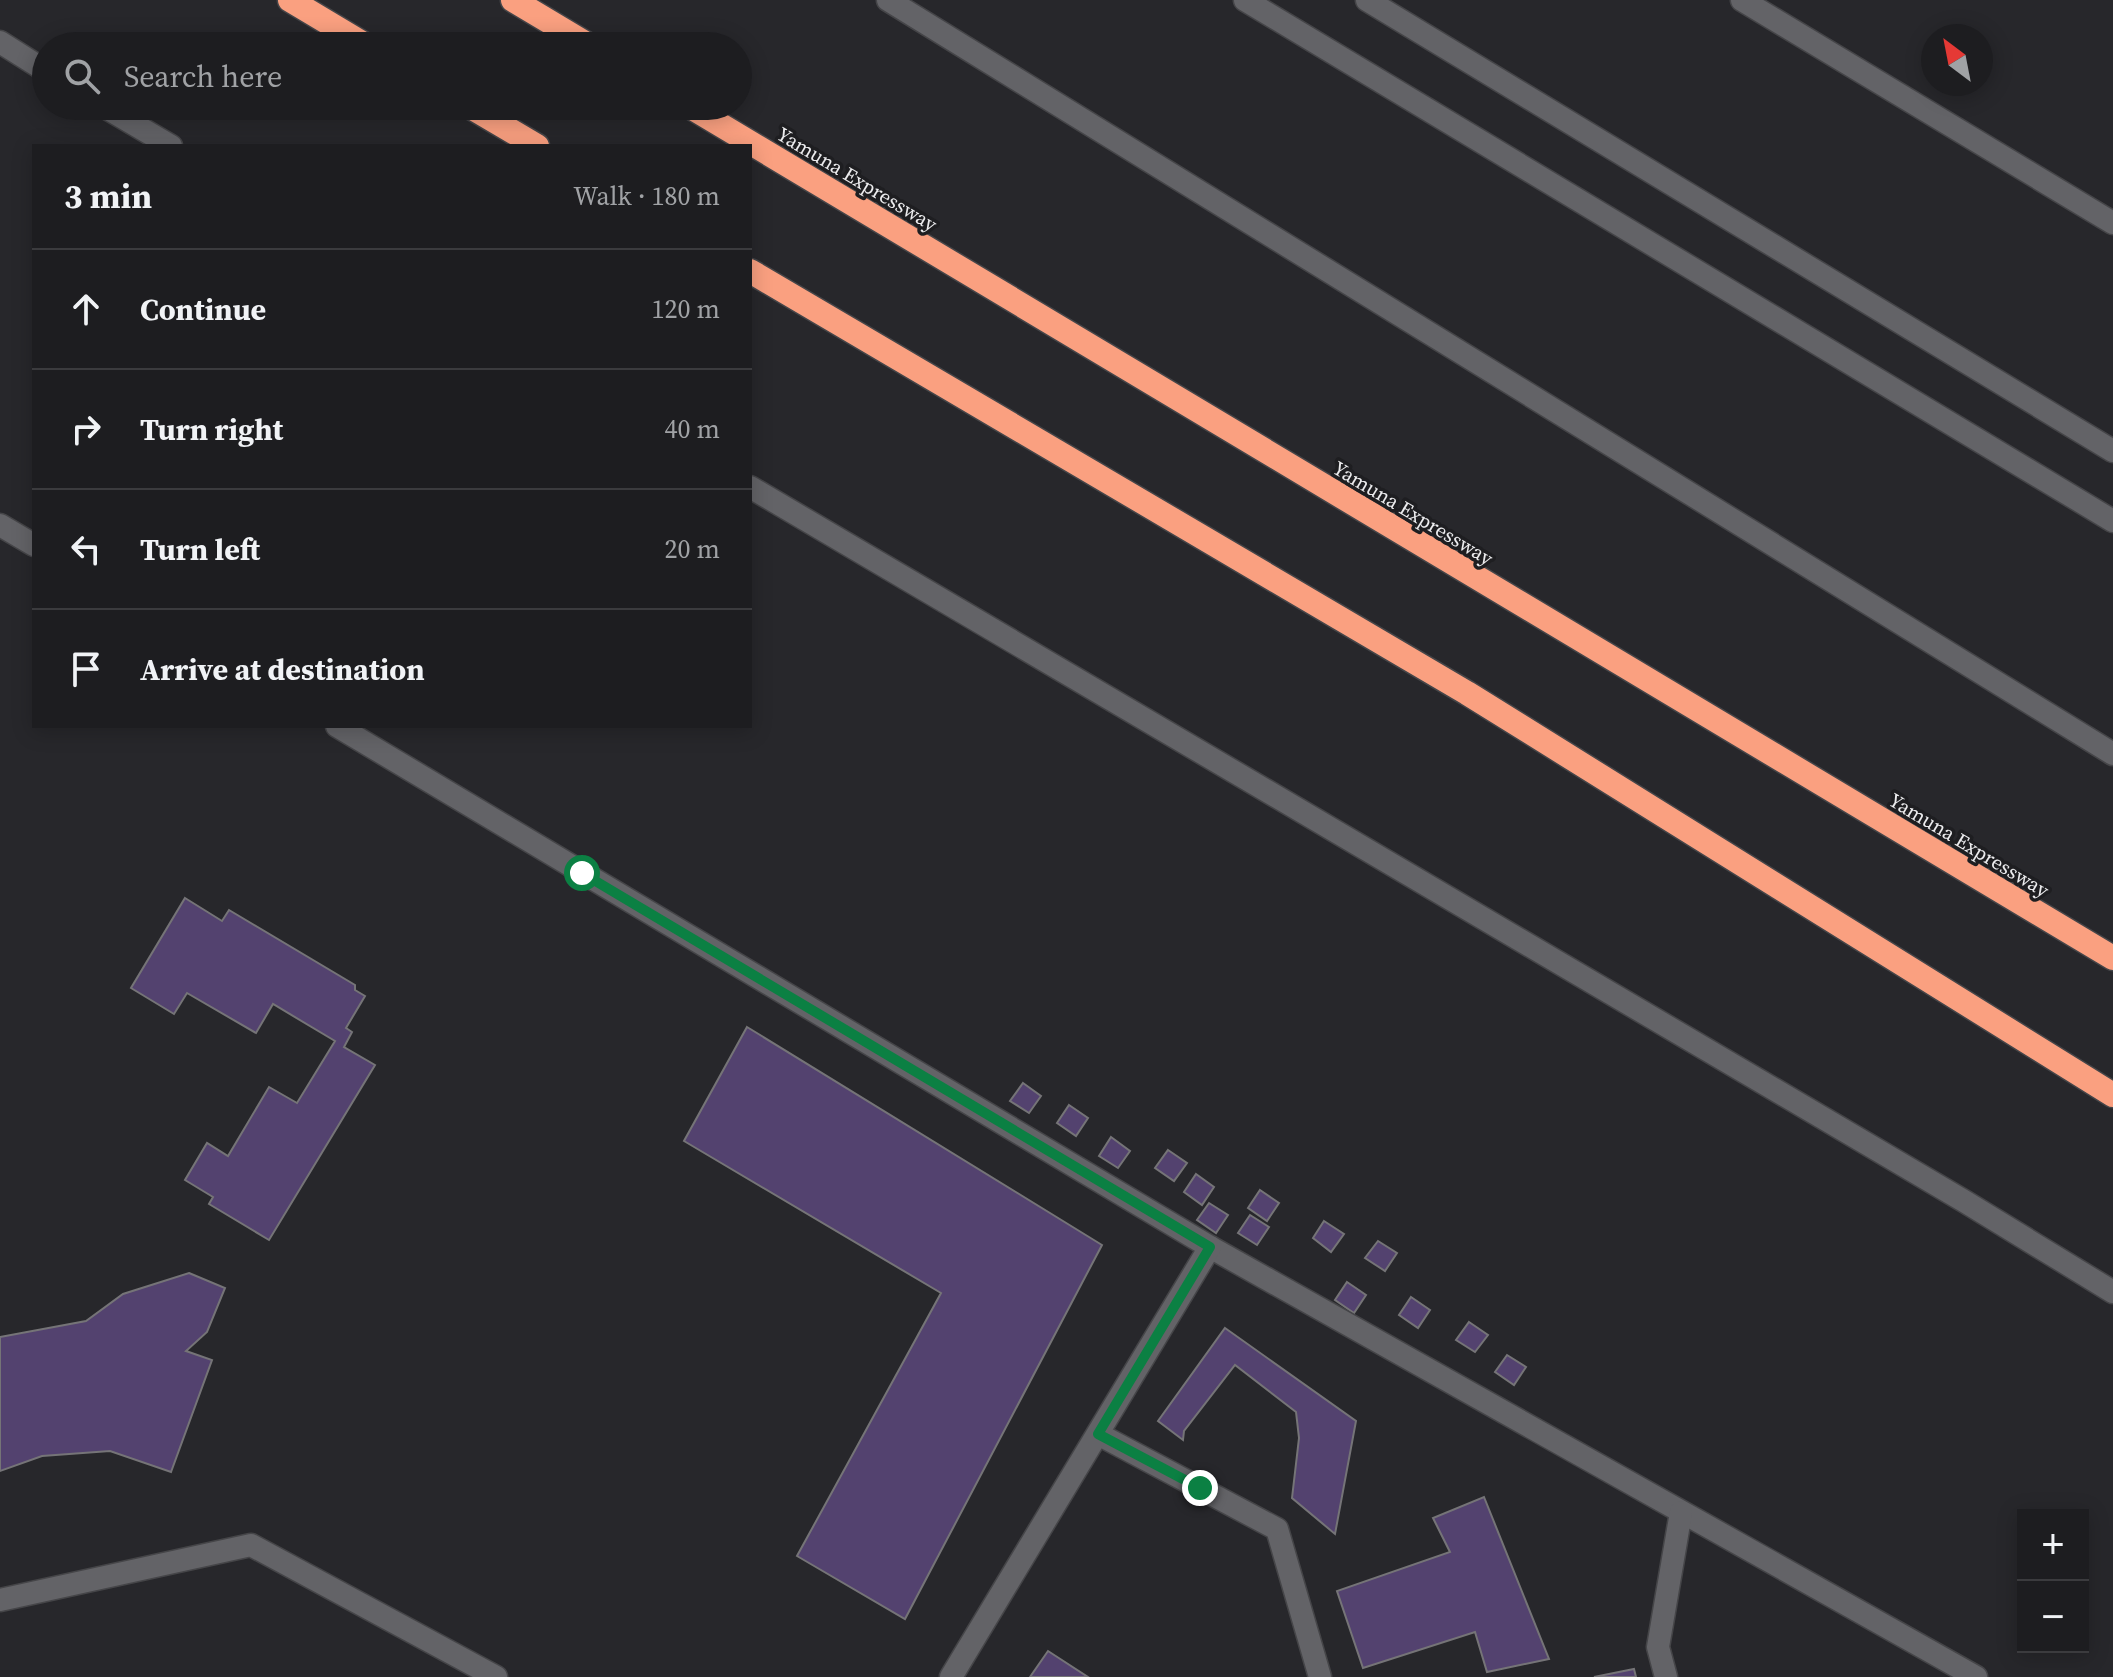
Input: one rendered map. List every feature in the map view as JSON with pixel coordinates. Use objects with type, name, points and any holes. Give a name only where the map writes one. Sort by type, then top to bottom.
[{"type":"highway","points":[[290,0],[344,32]]},
{"type":"highway","points":[[513,0],[567,32]]},
{"type":"highway","points":[[493,120],[534,144]]},
{"type":"highway","name":"Yamuna Expressway","points":[[712,120],[2113,958]]},
{"type":"highway","points":[[752,272],[1467,693],[2113,1095]]},
{"type":"street","points":[[888,0],[2113,754]]},
{"type":"street","points":[[1245,0],[2113,521]]},
{"type":"street","points":[[1367,0],[2113,451]]},
{"type":"street","points":[[1742,0],[2113,223]]},
{"type":"street","points":[[0,42],[32,62]]},
{"type":"street","points":[[127,120],[168,144]]},
{"type":"street","points":[[752,488],[1964,1201],[2113,1292]]},
{"type":"street","points":[[0,525],[32,544]]},
{"type":"street","points":[[340,728],[1210,1247],[1976,1677]]},
{"type":"street","points":[[951,1677],[1210,1247]]},
{"type":"street","points":[[1098,1434],[1277,1529],[1320,1677]]},
{"type":"street","points":[[1666,1677],[1658,1647],[1681,1512]]},
{"type":"street","points":[[0,1600],[251,1545],[496,1677]]},
{"type":"building","points":[[185,898],[222,921],[229,910],[355,985],[355,990],[365,996],[346,1028],[352,1032],[344,1047],[375,1065],[269,1240],[209,1204],[213,1197],[185,1180],[207,1143],[228,1156],[269,1087],[297,1103],[335,1041],[273,1004],[256,1033],[187,993],[174,1014],[131,988]]},
{"type":"building","points":[[747,1027],[1102,1245],[905,1619],[797,1556],[941,1293],[684,1141]]},
{"type":"building","points":[[1023,1083],[1041,1096],[1029,1113],[1010,1101]]},
{"type":"building","points":[[1069,1105],[1088,1118],[1076,1136],[1057,1123]]},
{"type":"building","points":[[1111,1137],[1130,1151],[1118,1168],[1099,1156]]},
{"type":"building","points":[[1168,1150],[1187,1163],[1174,1181],[1155,1168]]},
{"type":"building","points":[[1196,1174],[1214,1187],[1202,1205],[1184,1192]]},
{"type":"building","points":[[1260,1190],[1279,1203],[1267,1221],[1248,1208]]},
{"type":"building","points":[[1209,1203],[1228,1215],[1216,1233],[1197,1220]]},
{"type":"building","points":[[1250,1215],[1269,1227],[1257,1245],[1238,1233]]},
{"type":"building","points":[[1324,1221],[1344,1234],[1331,1252],[1313,1238]]},
{"type":"building","points":[[1378,1241],[1397,1253],[1385,1271],[1365,1258]]},
{"type":"building","points":[[189,1273],[225,1288],[207,1332],[186,1351],[212,1360],[171,1472],[110,1451],[42,1456],[0,1471],[0,1337],[86,1321],[123,1294]]},
{"type":"building","points":[[1347,1282],[1366,1295],[1354,1313],[1335,1300]]},
{"type":"building","points":[[1411,1297],[1430,1310],[1418,1328],[1399,1315]]},
{"type":"building","points":[[1469,1322],[1488,1335],[1475,1352],[1456,1340]]},
{"type":"building","points":[[1225,1328],[1356,1421],[1335,1534],[1292,1498],[1299,1438],[1296,1412],[1235,1365],[1184,1431],[1183,1440],[1158,1421]]},
{"type":"building","points":[[1507,1355],[1526,1367],[1514,1385],[1495,1372]]},
{"type":"building","points":[[1484,1497],[1549,1659],[1487,1672],[1475,1632],[1363,1668],[1337,1591],[1450,1552],[1433,1518]]},
{"type":"building","points":[[1048,1651],[1088,1677],[1030,1677]]},
{"type":"building","points":[[1634,1669],[1636,1677],[1594,1677]]},
{"type":"route","points":[[582,873],[1210,1247],[1098,1434],[1200,1488]]}]
